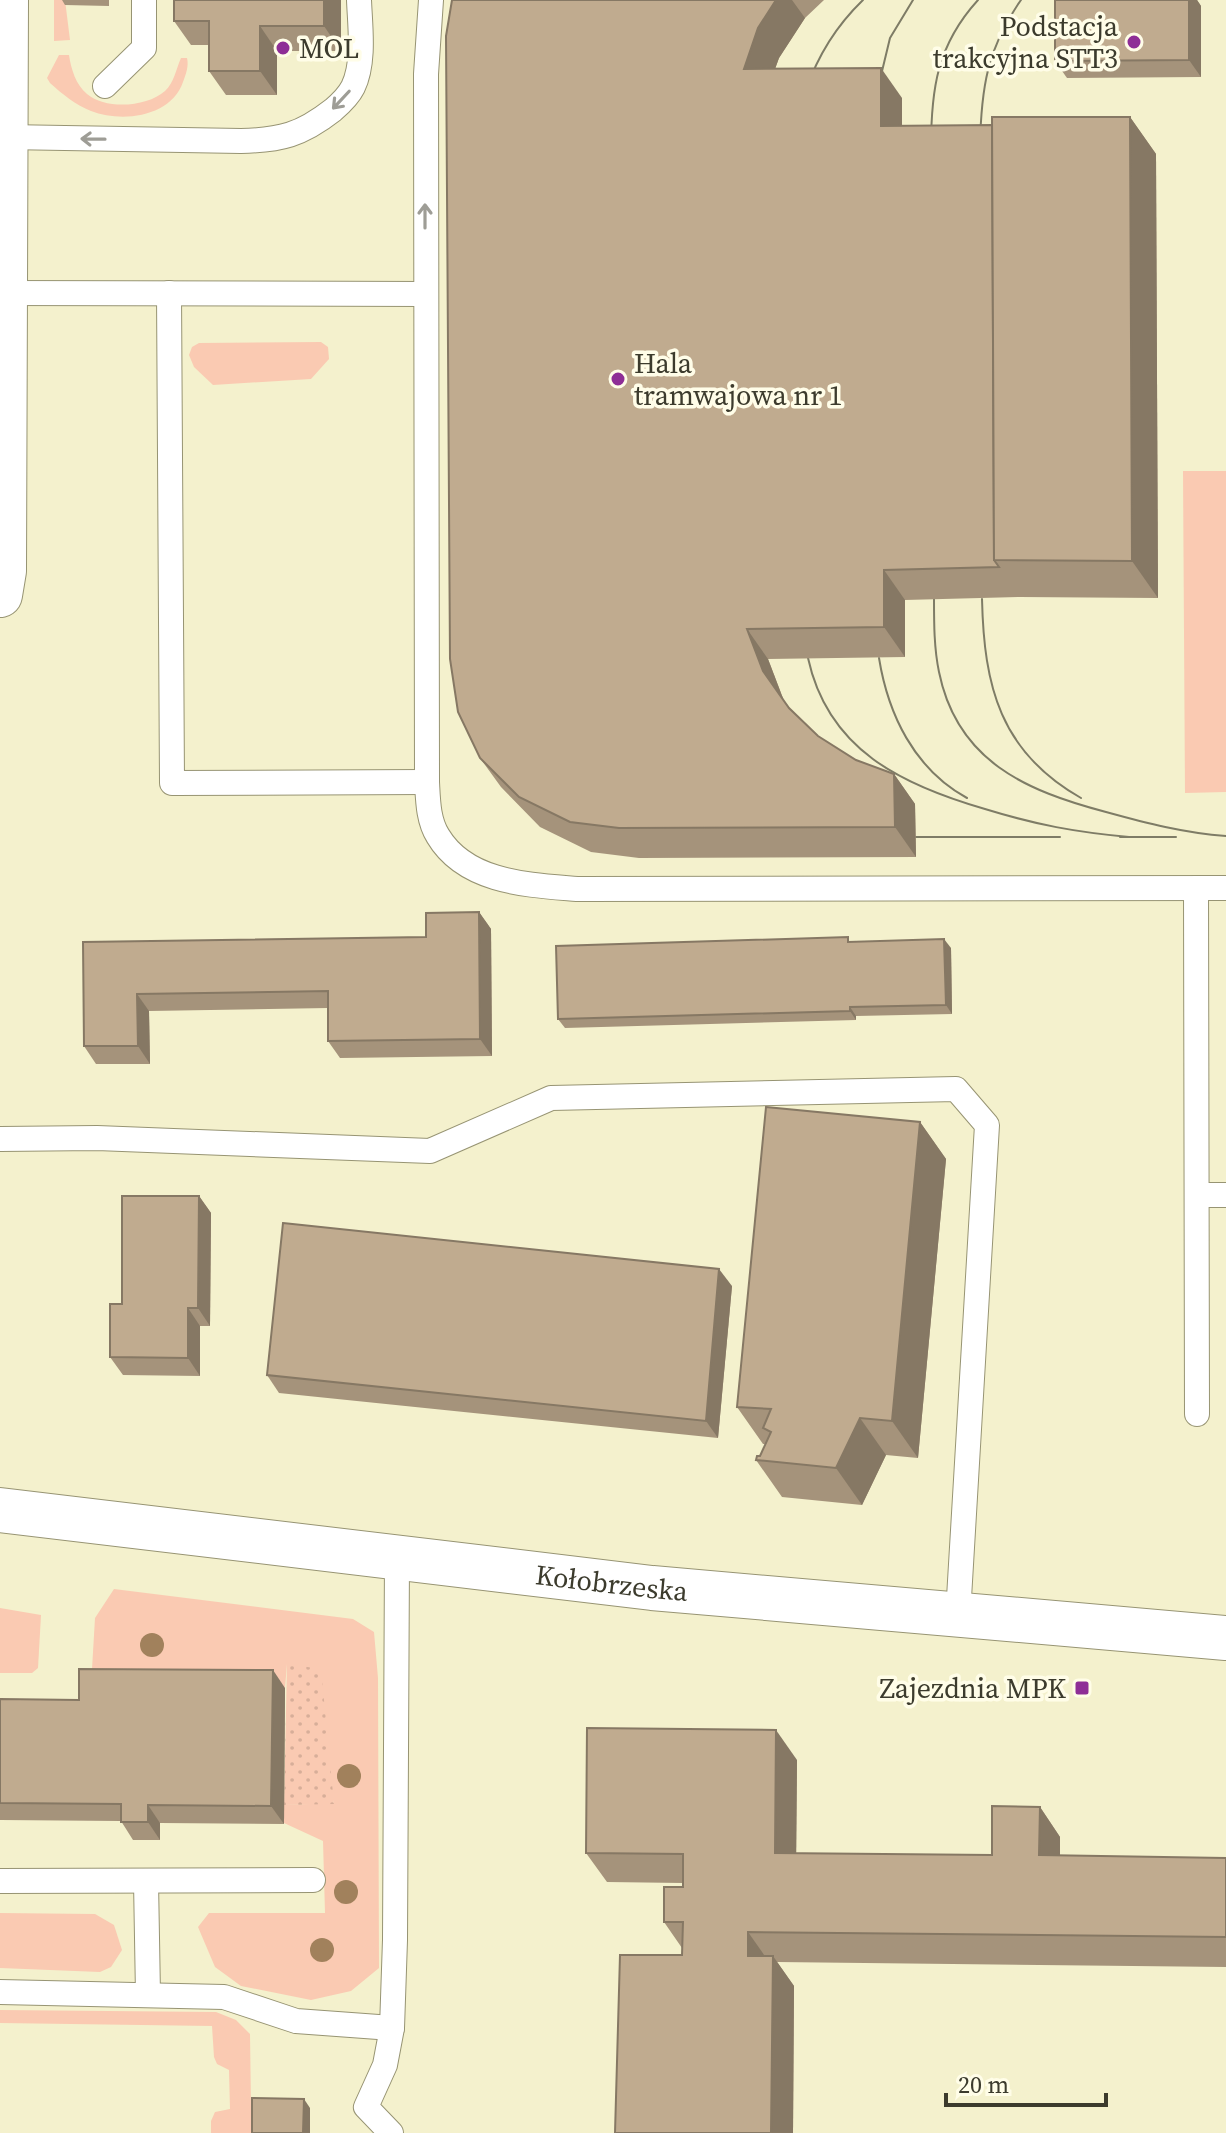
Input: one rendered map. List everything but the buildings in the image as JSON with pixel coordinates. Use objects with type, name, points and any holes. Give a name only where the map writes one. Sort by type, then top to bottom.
[{"type":"street","points":[[0,595],[4,571],[2,293],[6,0]]},
{"type":"street","name":"Kołobrzeska","points":[[0,1510],[652,1588],[1226,1638]]},
{"type":"lane","points":[[105,86],[144,48],[144,0]]},
{"type":"lane","points":[[6,137],[241,141],[273,140],[300,133],[340,103],[353,86],[360,47],[359,0]]},
{"type":"lane","points":[[431,0],[426,60],[427,782],[429,811],[437,836],[457,859],[486,875],[527,885],[624,891],[1226,888]]},
{"type":"lane","points":[[2,293],[425,294]]},
{"type":"lane","points":[[169,293],[172,783],[427,782]]},
{"type":"lane","points":[[1196,888],[1197,1414]]},
{"type":"lane","points":[[0,1139],[97,1138],[430,1151],[551,1098],[956,1089],[987,1125],[958,1615]]},
{"type":"lane","points":[[1197,1195],[1226,1195]]},
{"type":"lane","points":[[361,2133],[366,2107],[385,2065],[392,2028],[397,1559]]},
{"type":"lane","points":[[0,1881],[313,1880]]},
{"type":"lane","points":[[146,1881],[148,1995]]},
{"type":"lane","points":[[0,1992],[224,1997],[296,2021],[392,2028]]},
{"type":"lane","points":[[366,2107],[391,2133]]},
{"type":"shaded area","points":[[54,0],[65,0],[70,40],[54,41]]},
{"type":"shaded area","points":[[59,55],[69,55],[75,76],[87,94],[105,103],[115,104],[137,103],[157,96],[171,84],[181,58],[187,58],[187,67],[177,94],[157,110],[131,116],[103,115],[85,109],[50,83],[47,78]]},
{"type":"shaded area","points":[[321,342],[328,347],[329,359],[311,379],[213,385],[194,367],[189,355],[192,347],[199,343]]},
{"type":"shaded area","points":[[1183,471],[1226,471],[1226,792],[1185,793]]},
{"type":"shaded area","points":[[114,1589],[353,1619],[374,1632],[378,1678],[379,1968],[351,1991],[311,2000],[241,1986],[215,1967],[198,1927],[209,1913],[325,1913],[323,1841],[284,1823],[284,1805],[334,1803],[287,1664],[285,1688],[91,1686],[95,1618]]},
{"type":"shaded area","points":[[0,1608],[41,1615],[38,1668],[32,1673],[0,1673]]},
{"type":"shaded area","points":[[287,1664],[321,1669],[334,1804],[284,1805]]},
{"type":"shaded area","points":[[0,1913],[95,1914],[114,1925],[122,1950],[111,1967],[100,1972],[0,1968]]},
{"type":"shaded area","points":[[0,2010],[216,2012],[236,2020],[250,2034],[251,2107],[257,2108],[257,2133],[211,2133],[215,2112],[230,2109],[229,2070],[217,2064],[214,2057],[212,2026],[0,2023]]},
{"type":"tram line","points":[[806,90],[829,42],[863,0]]},
{"type":"tram line","points":[[877,92],[890,38],[913,0]]},
{"type":"tram line","points":[[931,148],[939,69],[953,34],[978,0]]},
{"type":"tram line","points":[[980,147],[984,88],[993,52],[1021,0]]},
{"type":"tram line","points":[[934,599],[936,654],[948,703],[961,728],[999,768],[1023,782],[1077,804],[1165,827],[1226,836]]},
{"type":"tram line","points":[[982,599],[987,660],[1002,714],[1032,760],[1081,798]]},
{"type":"tram line","points":[[808,658],[818,690],[832,717],[851,740],[898,775],[954,799],[1022,819],[1129,837]]},
{"type":"tram line","points":[[879,658],[889,699],[906,738],[932,772],[967,798]]},
{"type":"tram line","points":[[916,837],[1060,837]]},
{"type":"tram line","points":[[1120,837],[1176,837]]},
{"type":"place","name":"Podstacja trakcyjna STT3","points":[[1134,42]]},
{"type":"place","name":"MOL","points":[[283,48]]},
{"type":"place","name":"Hala tramwajowa nr 1","points":[[618,379]]},
{"type":"place","name":"Zajezdnia MPK","points":[[1082,1688]]}]
